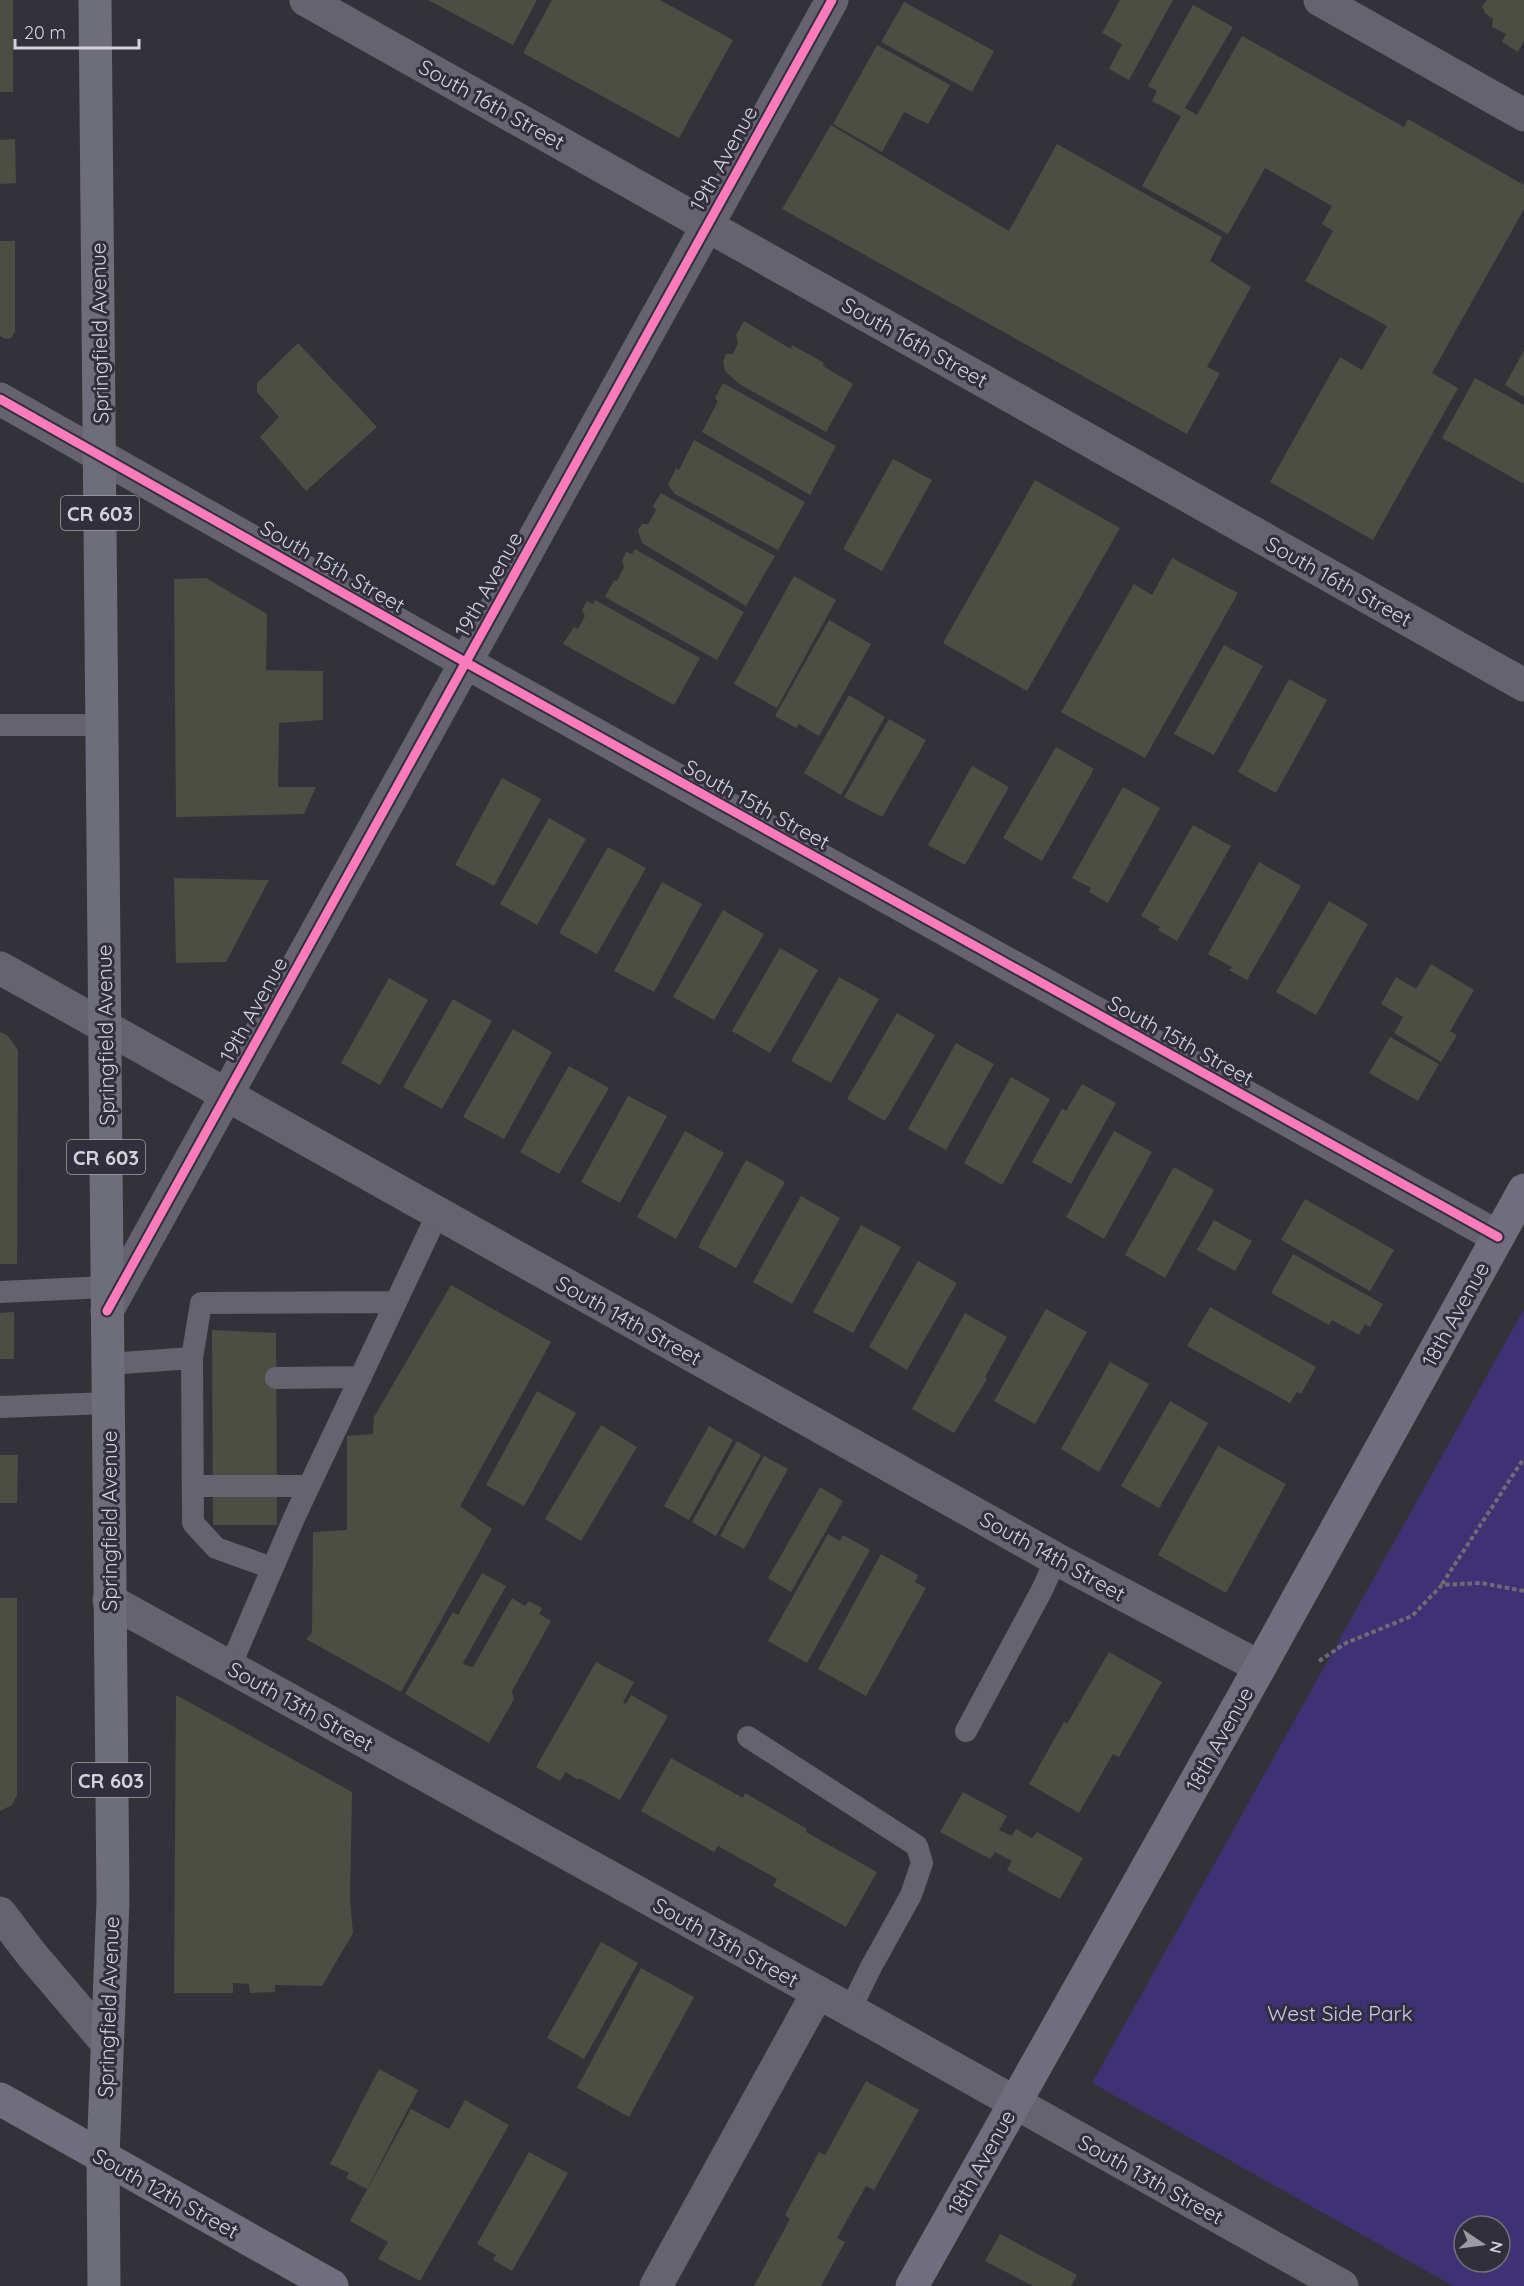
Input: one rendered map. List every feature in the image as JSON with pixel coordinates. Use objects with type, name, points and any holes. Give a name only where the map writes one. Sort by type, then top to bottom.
[{"type":"main road","name":"Springfield Avenue","points":[[94,0],[112,1900],[103,2157],[104,2286]]},
{"type":"main road","name":"18th Avenue","points":[[912,2286],[1260,1667],[1524,1190]]},
{"type":"main road","name":"South 12th Street","points":[[0,2099],[332,2286]]},
{"type":"street","name":"South 16th Street","points":[[306,0],[1524,685]]},
{"type":"street","name":"19th Avenue","points":[[107,1299],[226,1095],[832,0]]},
{"type":"street","points":[[1320,0],[1524,115]]},
{"type":"street","name":"South 15th Street","points":[[0,399],[465,662],[1498,1237]]},
{"type":"street","name":"South 14th Street","points":[[0,968],[1056,1559],[1260,1667]]},
{"type":"street","name":"South 13th Street","points":[[109,1600],[818,1992],[1342,2286]]},
{"type":"street","points":[[0,1913],[32,1955],[106,2042]]},
{"type":"street","points":[[656,2286],[818,1992]]},
{"type":"lane","points":[[0,725],[102,725]]},
{"type":"lane","points":[[230,1667],[309,1486],[438,1213]]},
{"type":"lane","points":[[0,1292],[107,1299]]},
{"type":"lane","points":[[272,1568],[216,1548],[193,1523],[192,1486],[201,1303],[396,1302]]},
{"type":"lane","points":[[108,1364],[199,1372]]},
{"type":"lane","points":[[276,1378],[361,1377]]},
{"type":"lane","points":[[0,1407],[108,1403]]},
{"type":"lane","points":[[192,1486],[309,1486]]},
{"type":"lane","points":[[966,1731],[1042,1590],[1056,1559]]},
{"type":"lane","points":[[748,1737],[917,1846],[922,1863],[911,1895],[850,2010]]},
{"type":"path","points":[[1320,1661],[1346,1643],[1412,1616],[1442,1585],[1524,1458]]},
{"type":"path","points":[[1442,1585],[1481,1583],[1524,1591]]},
{"type":"green space","name":"West Side Park","points":[[1524,1309],[1524,2286],[1453,2286],[1092,2083]]},
{"type":"building","points":[[0,0],[13,0],[13,92],[0,92]]},
{"type":"building","points":[[428,0],[537,0],[513,45]]},
{"type":"building","points":[[552,0],[660,0],[733,40],[679,138],[523,53]]},
{"type":"building","points":[[1120,0],[1173,0],[1129,80],[1109,69],[1122,44],[1102,33]]},
{"type":"building","points":[[1487,0],[1524,0],[1524,40],[1518,52],[1502,42],[1506,34],[1492,27],[1493,19],[1485,13],[1482,6]]},
{"type":"building","points":[[904,2],[994,51],[972,92],[881,42]]},
{"type":"building","points":[[1193,5],[1233,27],[1185,108],[1197,115],[1242,36],[1404,127],[1408,119],[1524,185],[1524,209],[1432,373],[1458,388],[1373,540],[1270,482],[1340,357],[1362,370],[1387,326],[1305,281],[1333,231],[1322,224],[1332,206],[1265,168],[1228,234],[1142,186],[1181,116],[1152,101],[1157,91],[1148,86]]},
{"type":"building","points":[[877,45],[950,85],[928,124],[904,112],[882,152],[833,124]]},
{"type":"building","points":[[831,125],[1009,231],[1057,144],[1222,237],[1210,261],[1251,287],[1207,367],[1220,373],[1187,434],[782,209]]},
{"type":"building","points":[[15,139],[16,183],[0,184],[0,140]]},
{"type":"building","points":[[0,241],[15,241],[15,332],[11,338],[6,339],[0,336]]},
{"type":"building","points":[[744,321],[791,349],[792,345],[824,363],[823,366],[853,384],[826,432],[739,384],[725,371],[723,361],[726,354],[733,354],[738,343],[736,335]]},
{"type":"building","points":[[298,343],[377,427],[306,491],[260,437],[279,417],[257,392],[257,383]]},
{"type":"building","points":[[1524,350],[1524,397],[1505,385]]},
{"type":"building","points":[[1475,378],[1524,405],[1524,484],[1442,438]]},
{"type":"building","points":[[723,383],[836,446],[810,495],[702,432],[718,401],[715,398]]},
{"type":"building","points":[[694,440],[805,502],[778,550],[675,494],[668,485],[676,468],[679,470]]},
{"type":"building","points":[[893,459],[932,480],[882,571],[843,549]]},
{"type":"building","points":[[1035,480],[1120,528],[1027,691],[943,643]]},
{"type":"building","points":[[661,493],[775,556],[746,606],[642,543],[638,530],[642,524],[648,524],[656,510],[653,506]]},
{"type":"building","points":[[635,549],[744,612],[717,660],[605,597],[624,567],[622,561],[626,552],[632,554]]},
{"type":"building","points":[[1172,558],[1238,593],[1145,758],[1061,712],[1134,584],[1152,595]]},
{"type":"building","points":[[794,576],[836,600],[777,708],[734,684]]},
{"type":"building","points":[[206,578],[267,614],[266,670],[323,671],[323,720],[279,723],[278,787],[316,787],[304,814],[176,817],[174,579]]},
{"type":"building","points":[[595,600],[700,658],[674,705],[563,644],[574,627],[578,629],[585,616],[582,610],[587,601],[593,604]]},
{"type":"building","points":[[829,620],[871,644],[819,736],[799,724],[796,728],[775,716]]},
{"type":"building","points":[[1224,645],[1263,666],[1214,755],[1174,734]]},
{"type":"building","points":[[1289,679],[1327,700],[1276,793],[1238,772]]},
{"type":"building","points":[[849,695],[885,717],[841,795],[804,773]]},
{"type":"building","points":[[889,719],[926,740],[882,817],[844,797]]},
{"type":"building","points":[[1056,747],[1094,769],[1042,861],[1003,838]]},
{"type":"building","points":[[972,766],[1009,787],[965,865],[928,845]]},
{"type":"building","points":[[502,778],[541,799],[494,886],[455,865]]},
{"type":"building","points":[[1123,787],[1160,808],[1108,903],[1089,892],[1091,888],[1072,878]]},
{"type":"building","points":[[549,818],[586,839],[537,925],[500,904]]},
{"type":"building","points":[[1193,825],[1231,846],[1177,941],[1158,930],[1160,927],[1141,916]]},
{"type":"building","points":[[608,847],[646,868],[597,954],[559,933]]},
{"type":"building","points":[[1259,862],[1301,886],[1247,980],[1229,970],[1232,967],[1208,954]]},
{"type":"building","points":[[174,878],[269,880],[226,962],[176,963]]},
{"type":"building","points":[[662,882],[702,904],[654,992],[614,971]]},
{"type":"building","points":[[1329,901],[1368,924],[1316,1015],[1276,992]]},
{"type":"building","points":[[723,910],[764,934],[714,1020],[673,997]]},
{"type":"building","points":[[780,948],[818,970],[770,1053],[732,1031]]},
{"type":"building","points":[[1431,964],[1474,990],[1450,1031],[1457,1035],[1441,1062],[1394,1033],[1403,1017],[1381,1004],[1396,977],[1416,989]]},
{"type":"building","points":[[839,977],[879,999],[831,1083],[791,1061]]},
{"type":"building","points":[[389,978],[428,1000],[380,1085],[341,1063]]},
{"type":"building","points":[[453,999],[492,1021],[442,1109],[403,1087]]},
{"type":"building","points":[[897,1013],[935,1035],[885,1121],[847,1099]]},
{"type":"building","points":[[513,1029],[552,1052],[504,1139],[463,1117]]},
{"type":"building","points":[[0,1032],[7,1035],[18,1050],[17,1264],[0,1264]]},
{"type":"building","points":[[1390,1037],[1439,1064],[1418,1101],[1369,1073]]},
{"type":"building","points":[[956,1043],[994,1064],[946,1150],[908,1129]]},
{"type":"building","points":[[569,1066],[609,1088],[559,1174],[520,1152]]},
{"type":"building","points":[[1011,1077],[1050,1099],[1002,1185],[964,1163]]},
{"type":"building","points":[[1082,1084],[1116,1103],[1071,1184],[1032,1162],[1062,1109],[1066,1111]]},
{"type":"building","points":[[628,1096],[667,1116],[620,1203],[581,1182]]},
{"type":"building","points":[[685,1131],[724,1153],[676,1239],[637,1217]]},
{"type":"building","points":[[1114,1131],[1152,1152],[1104,1239],[1066,1217]]},
{"type":"building","points":[[746,1160],[785,1182],[736,1268],[698,1247]]},
{"type":"building","points":[[1174,1167],[1214,1190],[1165,1278],[1125,1255]]},
{"type":"building","points":[[801,1196],[840,1218],[792,1304],[753,1282]]},
{"type":"building","points":[[1305,1199],[1394,1250],[1370,1291],[1281,1240]]},
{"type":"building","points":[[1214,1220],[1252,1241],[1235,1271],[1197,1250]]},
{"type":"building","points":[[861,1225],[901,1247],[853,1333],[813,1312]]},
{"type":"building","points":[[1293,1254],[1383,1304],[1370,1327],[1365,1324],[1359,1335],[1332,1320],[1329,1325],[1271,1293]]},
{"type":"building","points":[[918,1261],[957,1283],[907,1370],[869,1347]]},
{"type":"building","points":[[451,1285],[551,1342],[460,1506],[492,1529],[401,1692],[306,1639],[312,1633],[313,1532],[347,1530],[347,1436],[373,1434],[374,1417]]},
{"type":"building","points":[[1210,1307],[1316,1367],[1301,1394],[1297,1392],[1290,1403],[1187,1346]]},
{"type":"building","points":[[1046,1309],[1087,1332],[1035,1424],[994,1401]]},
{"type":"building","points":[[14,1312],[14,1359],[0,1359],[0,1313]]},
{"type":"building","points":[[965,1313],[1007,1337],[985,1377],[987,1379],[954,1433],[912,1409]]},
{"type":"building","points":[[212,1330],[276,1333],[277,1525],[213,1525]]},
{"type":"building","points":[[1110,1362],[1149,1384],[1099,1472],[1061,1449]]},
{"type":"building","points":[[537,1391],[576,1413],[524,1506],[486,1485]]},
{"type":"building","points":[[1170,1401],[1208,1423],[1159,1508],[1121,1486]]},
{"type":"building","points":[[601,1425],[637,1447],[581,1541],[545,1519]]},
{"type":"building","points":[[709,1426],[733,1440],[689,1520],[664,1506]]},
{"type":"building","points":[[737,1441],[761,1455],[716,1536],[692,1522]]},
{"type":"building","points":[[1218,1446],[1286,1484],[1226,1593],[1158,1555]]},
{"type":"building","points":[[0,1455],[18,1455],[17,1503],[0,1503]]},
{"type":"building","points":[[764,1456],[788,1469],[744,1549],[720,1536]]},
{"type":"building","points":[[820,1487],[843,1501],[791,1592],[768,1578]]},
{"type":"building","points":[[828,1534],[840,1541],[843,1535],[870,1550],[807,1663],[768,1641]]},
{"type":"building","points":[[881,1554],[918,1575],[915,1582],[926,1588],[866,1696],[818,1669]]},
{"type":"building","points":[[482,1573],[506,1586],[463,1663],[465,1665],[473,1667],[512,1598],[525,1606],[529,1601],[542,1608],[539,1614],[551,1621],[512,1691],[514,1699],[489,1743],[405,1694],[453,1612],[458,1615]]},
{"type":"building","points":[[0,1598],[17,1598],[17,1795],[12,1805],[0,1811]]},
{"type":"building","points":[[1109,1652],[1162,1682],[1119,1757],[1113,1754],[1079,1813],[1029,1784],[1064,1722],[1067,1724]]},
{"type":"building","points":[[596,1662],[634,1682],[623,1702],[626,1704],[631,1695],[668,1716],[620,1800],[566,1772],[560,1781],[536,1767]]},
{"type":"building","points":[[176,1695],[352,1792],[350,1899],[353,1933],[322,1986],[275,1985],[275,1992],[250,1993],[249,1984],[233,1983],[233,1993],[174,1993]]},
{"type":"building","points":[[671,1758],[743,1798],[745,1793],[807,1829],[806,1832],[877,1872],[846,1927],[773,1886],[777,1879],[718,1846],[714,1852],[641,1811]]},
{"type":"building","points":[[963,1792],[1007,1816],[999,1830],[1012,1836],[1016,1829],[1032,1838],[1037,1832],[1083,1858],[1060,1899],[1007,1870],[1012,1861],[995,1852],[990,1859],[940,1832]]},
{"type":"building","points":[[601,1942],[638,1963],[584,2059],[547,2038]]},
{"type":"building","points":[[641,1968],[694,1997],[629,2117],[577,2088]]},
{"type":"building","points":[[379,2069],[418,2090],[367,2189],[346,2178],[349,2173],[330,2164]]},
{"type":"building","points":[[866,2081],[919,2110],[874,2190],[866,2186],[837,2238],[845,2242],[821,2286],[754,2286],[790,2219],[785,2215],[819,2152],[825,2155]]},
{"type":"building","points":[[465,2100],[509,2125],[420,2281],[378,2259],[388,2242],[350,2221],[411,2109],[449,2129]]},
{"type":"building","points":[[529,2152],[568,2173],[512,2271],[493,2260],[496,2255],[477,2244]]},
{"type":"building","points":[[1000,2234],[1077,2275],[1071,2286],[1033,2286],[985,2261]]},
{"type":"cycle path","points":[[107,1311],[832,0]]},
{"type":"cycle path","points":[[0,399],[465,662],[1498,1237]]}]
